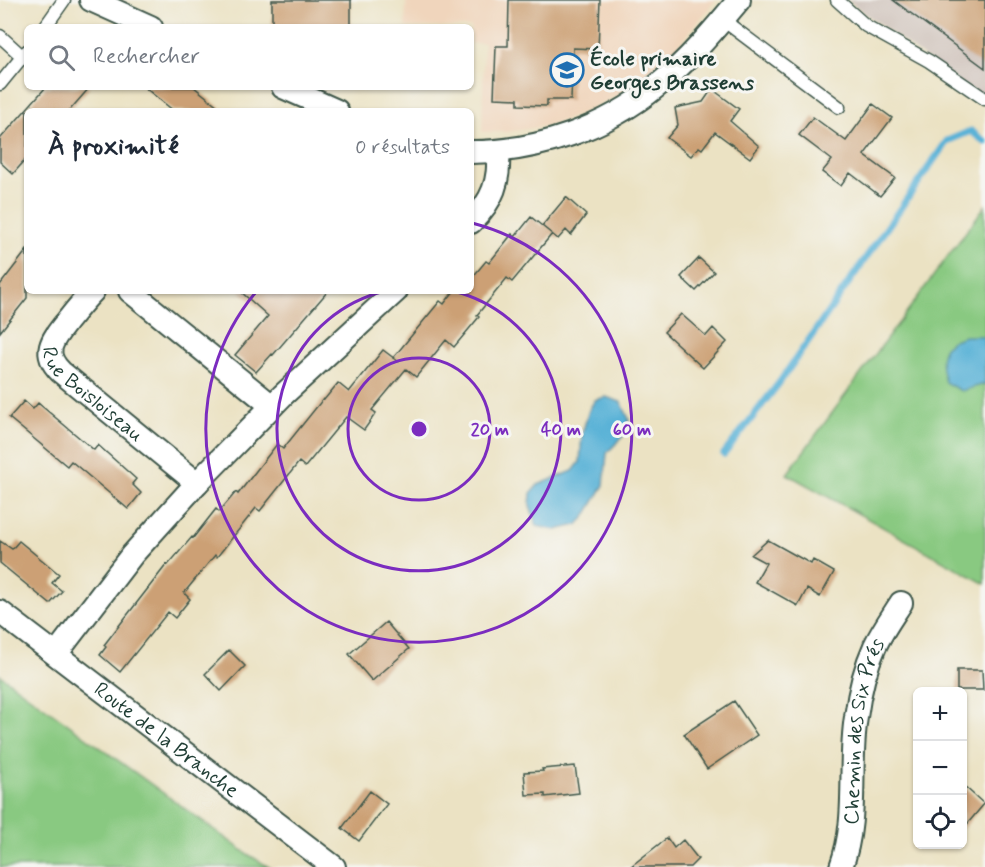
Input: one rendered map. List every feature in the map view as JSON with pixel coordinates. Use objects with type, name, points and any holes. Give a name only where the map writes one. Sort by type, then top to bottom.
[{"type":"street","points":[[91,0],[144,24]]},
{"type":"street","points":[[474,152],[525,147],[559,138],[604,120],[632,105],[681,66],[739,0]]},
{"type":"street","points":[[290,90],[330,108]]},
{"type":"street","points":[[474,219],[487,204],[496,183],[499,173],[498,151]]},
{"type":"street","name":"Rue Boisloiseau","points":[[90,294],[52,340],[50,352],[52,361],[61,372],[196,483]]},
{"type":"street","points":[[134,294],[272,406]]},
{"type":"street","points":[[56,654],[132,555],[196,483],[272,406],[393,294]]},
{"type":"street","name":"Chemin des Six Prés","points":[[841,867],[848,844],[852,815],[855,718],[875,647],[901,603]]},
{"type":"street","name":"Route de la Branche","points":[[0,612],[334,867]]},
{"type":"lane","points":[[47,24],[64,0]]},
{"type":"lane","points":[[837,0],[866,26],[923,57],[985,99]]},
{"type":"lane","points":[[723,20],[839,107]]},
{"type":"lane","points":[[0,36],[24,53]]},
{"type":"lane","points":[[0,84],[24,55]]},
{"type":"shaded area","name":"École primaire Georges Brassens","points":[[406,0],[716,0],[665,59],[639,81],[614,97],[571,118],[546,126],[507,132],[482,132],[484,43],[474,43],[474,24],[405,24]]},
{"type":"shaded area","points":[[847,0],[985,0],[985,102]]},
{"type":"green space","points":[[985,206],[985,584],[787,474]]},
{"type":"green space","points":[[0,675],[249,855],[269,867],[0,867]]},
{"type":"water","points":[[965,336],[985,338],[985,384],[961,391],[945,382],[941,360],[947,345]]},
{"type":"water","points":[[606,397],[621,402],[629,419],[624,435],[607,453],[604,485],[585,517],[577,525],[556,530],[537,526],[530,506],[531,493],[538,485],[573,471],[580,462],[582,434],[589,410],[595,400]]},
{"type":"building","points":[[272,0],[351,0],[351,24],[272,24]]},
{"type":"building","points":[[509,0],[600,0],[598,49],[573,48],[571,100],[547,100],[547,106],[518,105],[518,99],[494,98],[496,46],[508,46]]},
{"type":"building","points":[[893,0],[985,0],[985,68]]},
{"type":"building","points":[[712,89],[739,109],[730,121],[759,146],[750,158],[715,132],[702,149],[699,147],[691,156],[667,138],[678,125],[675,108],[703,102]]},
{"type":"building","points":[[43,90],[87,90],[72,108],[27,108]]},
{"type":"building","points":[[148,90],[198,90],[220,108],[170,108]]},
{"type":"building","points":[[873,104],[892,118],[864,155],[895,178],[880,196],[850,173],[841,186],[822,172],[832,160],[799,135],[813,117],[846,141]]},
{"type":"building","points":[[24,112],[24,161],[13,174],[0,162],[0,139]]},
{"type":"building","points":[[566,197],[586,215],[571,235],[566,230],[558,239],[542,226]]},
{"type":"building","points":[[531,217],[552,234],[512,282],[507,278],[454,347],[446,340],[416,377],[406,369],[372,410],[376,413],[364,430],[346,417],[305,467],[299,462],[260,511],[256,508],[217,557],[215,555],[184,593],[190,599],[175,618],[168,612],[120,672],[100,655],[106,647],[104,645],[167,564],[193,538],[216,509],[219,512],[236,492],[238,494],[277,444],[283,449],[338,383],[349,392],[383,350],[393,358],[440,301],[444,304],[452,294],[474,294],[474,275],[486,261],[489,263],[512,234],[515,237]]},
{"type":"building","points":[[24,254],[24,294],[27,294],[27,298],[0,332],[0,285]]},
{"type":"building","points":[[699,258],[714,272],[696,291],[681,277]]},
{"type":"building","points":[[243,294],[325,294],[256,372],[235,355],[268,316]]},
{"type":"building","points":[[681,314],[706,336],[713,328],[727,342],[703,368],[664,332]]},
{"type":"building","points":[[24,401],[33,409],[38,403],[94,450],[98,445],[136,479],[132,484],[141,493],[128,509],[71,461],[67,466],[9,418]]},
{"type":"building","points":[[768,540],[811,564],[813,560],[834,572],[820,597],[807,589],[798,606],[755,582],[766,563],[751,555]]},
{"type":"building","points":[[0,541],[12,549],[19,541],[59,574],[52,583],[62,591],[50,604],[0,563]]},
{"type":"building","points":[[386,622],[409,649],[372,681],[349,654]]},
{"type":"building","points":[[229,650],[245,666],[221,691],[205,674]]},
{"type":"building","points":[[957,670],[982,670],[983,690],[967,690],[967,687],[957,687]]},
{"type":"building","points":[[734,701],[757,735],[707,769],[684,734]]},
{"type":"building","points":[[575,766],[579,793],[545,797],[545,794],[526,795],[524,772]]},
{"type":"building","points":[[967,789],[984,804],[967,824]]},
{"type":"building","points":[[370,791],[387,804],[359,841],[342,828]]},
{"type":"building","points":[[667,838],[674,848],[683,840],[698,859],[690,867],[630,867]]},
{"type":"waterway","points":[[724,454],[779,383],[947,141],[971,131],[985,142]]},
{"type":"place","name":"École primaire Georges Brassens","points":[[567,70]]}]
